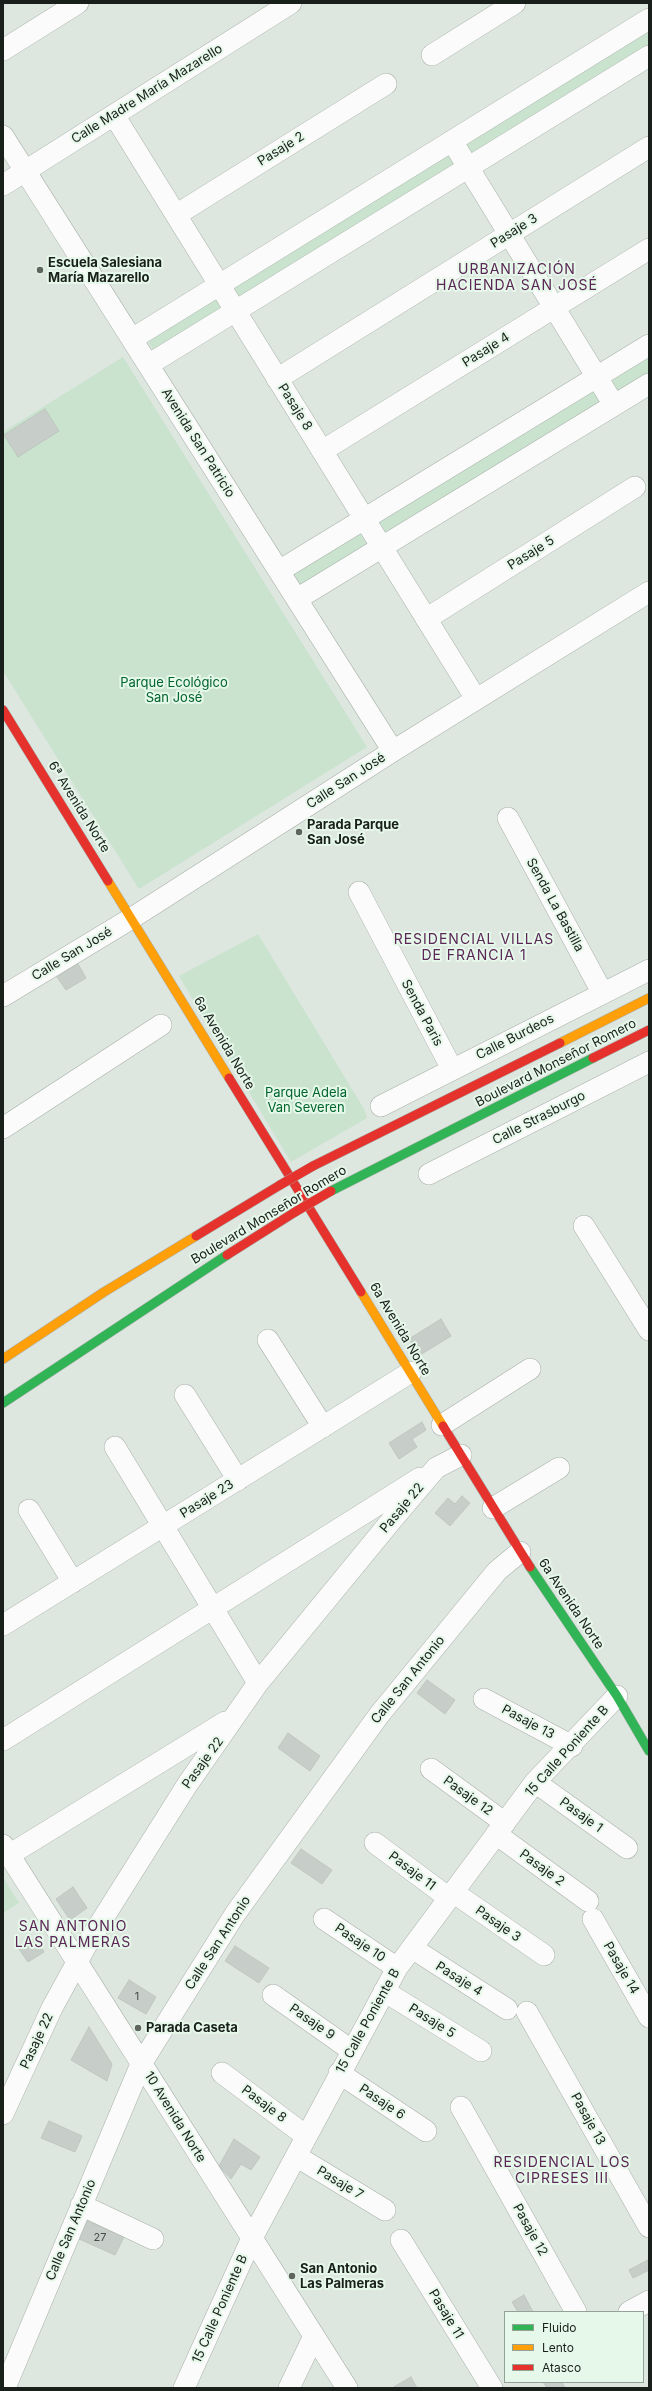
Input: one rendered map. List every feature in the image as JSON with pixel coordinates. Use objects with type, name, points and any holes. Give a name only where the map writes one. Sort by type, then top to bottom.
[{"type":"main road","name":"6ª Avenida Norte","points":[[3,710],[132,918]]},
{"type":"main road","name":"6a Avenida Norte","points":[[132,918],[520,1552],[617,1696],[649,1751]]},
{"type":"main road","name":"Boulevard Monseñor Romero","points":[[3,1359],[117,1284],[313,1166],[649,998]]},
{"type":"main road","name":"Boulevard Monseñor Romero","points":[[3,1403],[196,1274],[331,1191],[649,1030]]},
{"type":"street","points":[[3,50],[78,3]]},
{"type":"street","name":"Calle Madre María Mazarello","points":[[3,184],[26,171],[291,3]]},
{"type":"street","points":[[432,55],[515,3]]},
{"type":"street","points":[[132,339],[649,19]]},
{"type":"street","points":[[148,365],[649,56]]},
{"type":"street","name":"Pasaje 2","points":[[176,215],[386,84]]},
{"type":"street","name":"Pasaje 8","points":[[114,115],[476,699]]},
{"type":"street","name":"Avenida San Patricio","points":[[3,136],[393,751]]},
{"type":"street","points":[[452,141],[614,405]]},
{"type":"street","name":"Pasaje 3","points":[[277,379],[649,147]]},
{"type":"street","name":"Pasaje 4","points":[[322,451],[649,249]]},
{"type":"street","points":[[279,571],[649,345]]},
{"type":"street","points":[[297,599],[649,384]]},
{"type":"street","name":"Pasaje 5","points":[[426,619],[635,487]]},
{"type":"street","name":"Calle San José","points":[[3,996],[132,918],[393,751],[649,592]]},
{"type":"street","name":"Senda La Bastilla","points":[[508,818],[602,992]]},
{"type":"street","name":"Senda Paris","points":[[359,892],[452,1069]]},
{"type":"street","name":"Calle Burdeos","points":[[381,1106],[602,992],[649,970]]},
{"type":"street","points":[[3,1128],[161,1025]]},
{"type":"street","name":"Calle Strasburgo","points":[[429,1174],[649,1062]]},
{"type":"street","points":[[584,1226],[649,1330]]},
{"type":"street","points":[[268,1340],[323,1427]]},
{"type":"street","points":[[442,1425],[530,1368]]},
{"type":"street","name":"Pasaje 23","points":[[3,1625],[162,1528],[410,1372]]},
{"type":"street","points":[[185,1395],[238,1480]]},
{"type":"street","points":[[115,1448],[162,1528],[258,1683]]},
{"type":"street","name":"Pasaje 22","points":[[3,2114],[52,2008],[78,1963],[87,1944],[187,1785],[234,1721],[258,1683],[436,1468],[461,1455]]},
{"type":"street","points":[[3,1740],[436,1468]]},
{"type":"street","points":[[493,1508],[559,1468]]},
{"type":"street","points":[[29,1510],[73,1582]]},
{"type":"street","name":"Calle San Antonio","points":[[4,2388],[141,2064],[235,1914],[379,1715],[497,1572],[520,1552]]},
{"type":"street","name":"15 Calle Poniente B","points":[[184,2388],[252,2238],[351,2050],[397,1968],[535,1782],[572,1746],[617,1696]]},
{"type":"street","name":"Pasaje 13","points":[[484,1699],[572,1746]]},
{"type":"street","points":[[6,1850],[225,1722],[234,1721]]},
{"type":"street","name":"Pasaje 12","points":[[431,1769],[501,1828]]},
{"type":"street","name":"Pasaje 1","points":[[535,1782],[626,1848]]},
{"type":"street","name":"Pasaje 2","points":[[501,1828],[590,1910]]},
{"type":"street","name":"Pasaje 11","points":[[375,1844],[451,1895]]},
{"type":"street","name":"10 Avenida Norte","points":[[6,1850],[347,2388]]},
{"type":"street","name":"Pasaje 3","points":[[451,1895],[544,1955]]},
{"type":"street","name":"Pasaje 14","points":[[590,1910],[649,2017]]},
{"type":"street","name":"Pasaje 10","points":[[324,1919],[397,1968]]},
{"type":"street","name":"Pasaje 4","points":[[412,1948],[507,2009]]},
{"type":"street","name":"Pasaje 5","points":[[384,1991],[481,2051]]},
{"type":"street","name":"Pasaje 9","points":[[273,1995],[351,2050]]},
{"type":"street","name":"Pasaje 13","points":[[527,2012],[649,2227]]},
{"type":"street","name":"Pasaje 8","points":[[222,2073],[306,2136]]},
{"type":"street","name":"Pasaje 6","points":[[339,2073],[426,2131]]},
{"type":"street","name":"Pasaje 12","points":[[461,2107],[575,2311]]},
{"type":"street","name":"Pasaje 7","points":[[296,2156],[385,2210]]},
{"type":"street","points":[[81,2205],[153,2239]]},
{"type":"street","name":"Pasaje 11","points":[[401,2240],[492,2388]]},
{"type":"street","points":[[631,2311],[649,2301]]},
{"type":"street","points":[[289,2388],[314,2336]]},
{"type":"green space","points":[[649,19],[649,55],[158,358],[143,333]]},
{"type":"green space","points":[[649,345],[649,384],[306,594],[288,566]]},
{"type":"green space","name":"Parque Ecológico San José","points":[[123,357],[367,747],[139,889],[3,671],[3,432]]},
{"type":"green space","name":"Parque Adela Van Severen","points":[[258,934],[364,1109],[367,1118],[291,1162],[179,976]]},
{"type":"green space","points":[[3,1877],[19,1903],[3,1913]]},
{"type":"building","points":[[45,409],[59,431],[18,457],[4,435]]},
{"type":"building","points":[[78,964],[86,978],[66,990],[57,977]]},
{"type":"building","points":[[441,1319],[451,1336],[420,1355],[409,1339]]},
{"type":"building","points":[[422,1422],[426,1430],[412,1439],[417,1447],[399,1459],[389,1443]]},
{"type":"building","points":[[462,1496],[470,1503],[450,1526],[435,1513],[448,1498],[455,1504]]},
{"type":"building","points":[[427,1680],[455,1700],[445,1714],[417,1693]]},
{"type":"building","points":[[288,1733],[320,1756],[310,1771],[278,1748]]},
{"type":"building","points":[[301,1849],[332,1870],[322,1884],[291,1863]]},
{"type":"building","points":[[73,1887],[87,1908],[70,1920],[56,1899]]},
{"type":"building","points":[[35,1938],[44,1952],[28,1962],[19,1949]]},
{"type":"building","points":[[235,1946],[269,1968],[259,1983],[225,1961]]},
{"type":"building","points":[[129,1980],[156,1997],[146,2014],[118,1998]]},
{"type":"building","points":[[89,2027],[112,2064],[107,2081],[71,2060]]},
{"type":"building","points":[[49,2121],[82,2136],[75,2152],[41,2138]]},
{"type":"building","points":[[234,2139],[260,2157],[251,2170],[241,2164],[231,2179],[219,2166]]},
{"type":"building","points":[[85,2220],[124,2237],[115,2255],[77,2238]]},
{"type":"building","points":[[648,2260],[649,2270],[633,2278],[629,2270]]},
{"type":"building","points":[[524,2295],[532,2311],[517,2311],[512,2302]]},
{"type":"building","points":[[411,2377],[417,2388],[392,2388]]},
{"type":"building","points":[[544,2383],[562,2383],[565,2388],[547,2388]]},
{"type":"traffic: fast","points":[[331,1191],[593,1058]]},
{"type":"traffic: fast","points":[[3,1403],[227,1255]]},
{"type":"traffic: fast","points":[[530,1567],[617,1696],[649,1751]]},
{"type":"traffic: slow","points":[[108,881],[229,1078]]},
{"type":"traffic: slow","points":[[560,1043],[649,998]]},
{"type":"traffic: slow","points":[[3,1359],[104,1292],[196,1236]]},
{"type":"traffic: slow","points":[[361,1292],[443,1426]]},
{"type":"traffic: jam","points":[[3,710],[108,881]]},
{"type":"traffic: jam","points":[[593,1058],[649,1030]]},
{"type":"traffic: jam","points":[[313,1166],[560,1043]]},
{"type":"traffic: jam","points":[[229,1078],[361,1292]]},
{"type":"traffic: jam","points":[[280,1185],[313,1166]]},
{"type":"traffic: jam","points":[[196,1236],[280,1185]]},
{"type":"traffic: jam","points":[[295,1212],[331,1191]]},
{"type":"traffic: jam","points":[[227,1255],[295,1212]]},
{"type":"traffic: jam","points":[[443,1426],[530,1567]]},
{"type":"place","name":"Escuela Salesiana María Mazarello","points":[[40,270]]},
{"type":"place","name":"Parada Parque San José","points":[[299,832]]},
{"type":"place","name":"Parada Caseta","points":[[138,2028]]},
{"type":"place","name":"San Antonio Las Palmeras","points":[[292,2276]]},
{"type":"district","name":"URBANIZACIÓN HACIENDA SAN JOSÉ","points":[[517,278]]},
{"type":"district","name":"RESIDENCIAL VILLAS DE FRANCIA 1","points":[[474,948]]},
{"type":"district","name":"SAN ANTONIO LAS PALMERAS","points":[[73,1936]]},
{"type":"district","name":"RESIDENCIAL LOS CIPRESES III","points":[[562,2172]]}]
